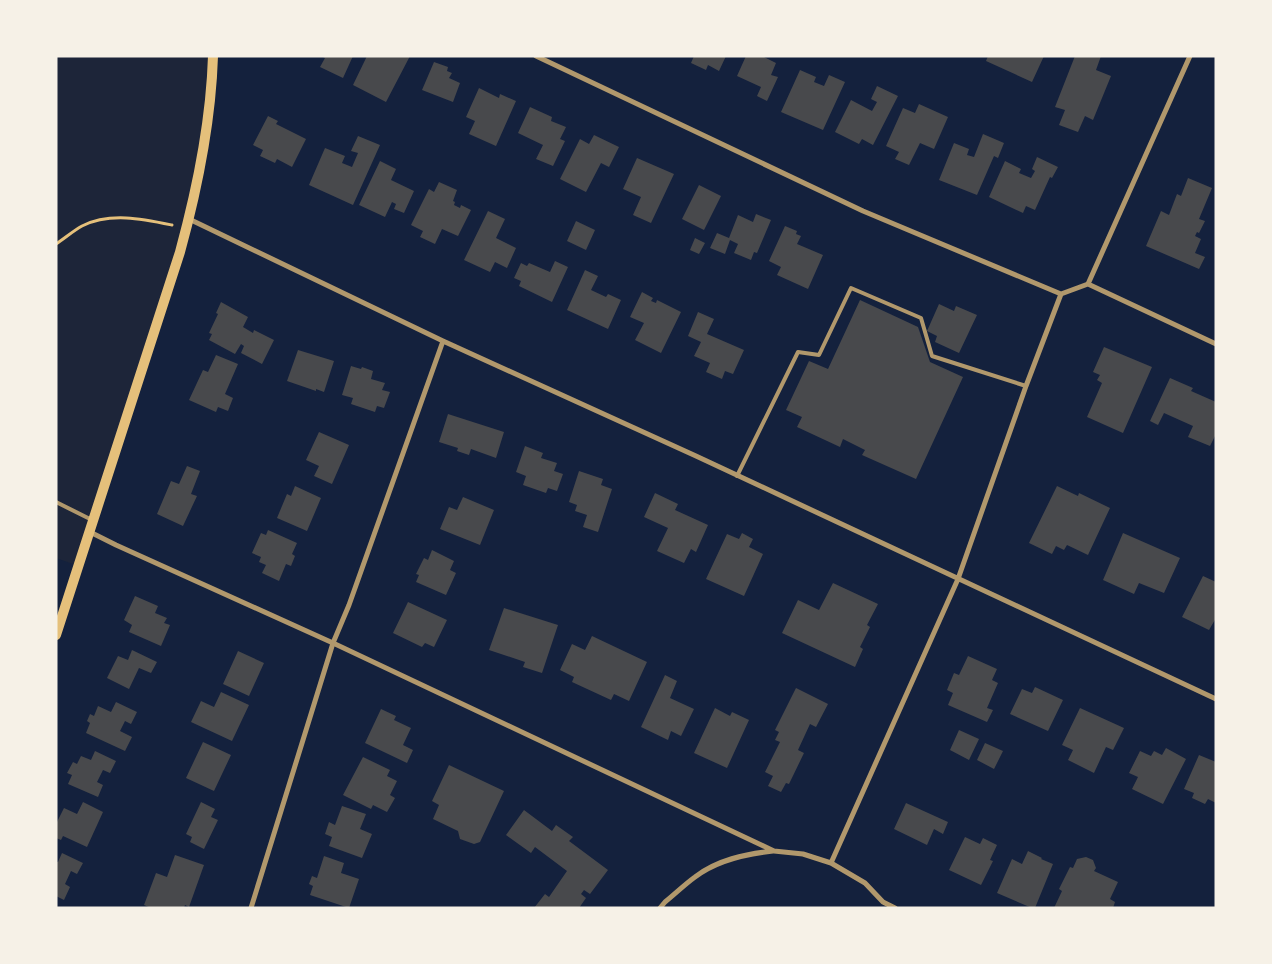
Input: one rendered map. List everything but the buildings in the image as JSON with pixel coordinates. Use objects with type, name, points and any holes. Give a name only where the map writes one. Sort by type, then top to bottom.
[{"type":"main road","points":[[56,635],[188,224],[204,145],[213,56]]},
{"type":"street","points":[[536,56],[863,211],[1061,294],[1088,284],[1216,344]]},
{"type":"street","points":[[1088,284],[1190,56]]},
{"type":"street","points":[[188,224],[737,476],[1216,700]]},
{"type":"street","points":[[832,863],[958,579],[1026,386],[1061,294]]},
{"type":"street","points":[[251,908],[333,642],[349,605],[443,341]]},
{"type":"street","points":[[90,532],[333,642],[774,851]]},
{"type":"street","points":[[660,908],[696,876],[722,862],[747,854],[774,851],[804,854],[832,863],[865,883],[888,908]]},
{"type":"street","points":[[883,902],[895,908]]},
{"type":"lane","points":[[737,476],[798,352],[819,355],[851,288],[921,318],[932,356],[1026,386]]},
{"type":"lane","points":[[56,502],[94,521]]},
{"type":"path","points":[[56,244],[82,226],[109,219],[130,218],[188,224]]},
{"type":"shaded area","points":[[56,56],[213,56],[189,219],[79,566],[56,558]]}]
